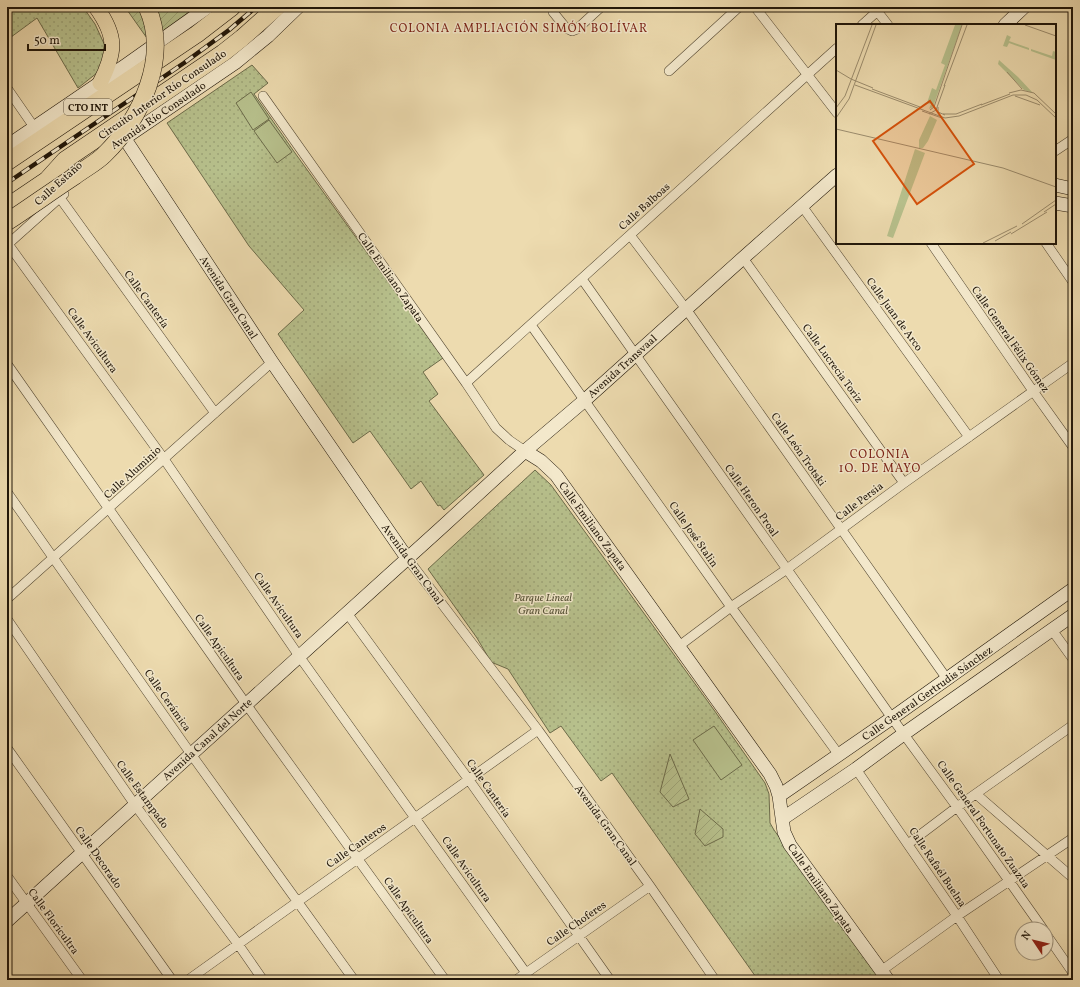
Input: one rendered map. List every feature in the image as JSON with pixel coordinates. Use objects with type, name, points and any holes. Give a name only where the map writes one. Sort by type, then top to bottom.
[{"type":"highway","points":[[7,222],[104,156],[136,115],[150,79],[156,52],[153,21],[147,7]]},
{"type":"highway","name":"CTO INT","points":[[7,162],[130,71],[170,44],[197,34],[232,7]]},
{"type":"highway","name":"Circuito Interior Río Consulado","points":[[47,180],[65,160],[156,108],[196,81],[277,7]]},
{"type":"highway","name":"Avenida Río Consulado","points":[[7,207],[47,180]]},
{"type":"main road","points":[[96,7],[105,21],[111,38],[112,48],[110,63],[100,83]]},
{"type":"street","name":"CTO INT","points":[[170,44],[208,7]]},
{"type":"street","name":"Avenida Río Consulado","points":[[196,81],[254,48],[286,20],[298,7]]},
{"type":"street","points":[[552,12],[566,28],[572,31],[577,29],[601,7]]},
{"type":"street","points":[[669,71],[739,7]]},
{"type":"street","points":[[755,7],[836,113]]},
{"type":"street","points":[[1006,24],[1024,7]]},
{"type":"street","points":[[863,24],[878,8],[887,24]]},
{"type":"street","name":"Calle Balboas","points":[[466,383],[836,49]]},
{"type":"street","name":"CTO INT","points":[[7,146],[100,83],[130,71]]},
{"type":"street","points":[[7,88],[10,98],[34,127]]},
{"type":"street","name":"Calle Emiliano Zapata","points":[[263,96],[466,383],[496,428],[509,440],[541,461],[556,475],[680,646],[770,774],[779,796],[784,832],[790,845],[884,975]]},
{"type":"street","name":"Avenida Río Consulado","points":[[47,180],[74,172],[124,139],[156,108]]},
{"type":"street","name":"Calle Estaño","points":[[8,244],[124,139]]},
{"type":"street","name":"Avenida Gran Canal","points":[[124,139],[272,362],[408,558],[538,730],[650,886],[715,980]]},
{"type":"street","points":[[1056,150],[1073,139]]},
{"type":"street","name":"Avenida Transvaal","points":[[408,558],[525,451],[585,400],[836,176]]},
{"type":"street","points":[[1056,186],[1073,189]]},
{"type":"street","name":"Calle Cantería","points":[[60,198],[215,413]]},
{"type":"street","points":[[1056,203],[1073,206]]},
{"type":"street","name":"Calle Juan de Arco","points":[[802,206],[969,437]]},
{"type":"street","name":"Calle León Trotski","points":[[630,235],[686,309],[947,679]]},
{"type":"street","name":"Calle Avicultura","points":[[8,244],[164,459],[300,656],[529,976]]},
{"type":"street","name":"Calle General Félix Gómez","points":[[932,244],[1073,447]]},
{"type":"street","points":[[1047,244],[1073,282]]},
{"type":"street","name":"Calle Lucrecia Toriz","points":[[743,258],[904,483]]},
{"type":"street","name":"Calle Heron Proal","points":[[582,279],[904,733]]},
{"type":"street","name":"Calle José Stalin","points":[[531,325],[731,607],[839,755]]},
{"type":"street","name":"Calle Aluminio","points":[[7,600],[272,362]]},
{"type":"street","name":"Calle Persia","points":[[680,646],[731,607],[787,569],[904,483],[1073,363]]},
{"type":"street","name":"Calle Apicultura","points":[[7,364],[246,704],[445,980]]},
{"type":"street","name":"Calle Cerámica","points":[[7,492],[191,754],[354,980]]},
{"type":"street","name":"Avenida Canal del Norte","points":[[7,921],[408,558]]},
{"type":"street","name":"Calle General Gertrudis Sánchez","points":[[779,796],[892,718],[1073,589]]},
{"type":"street","name":"Calle Cantería","points":[[347,613],[469,780],[610,980]]},
{"type":"street","name":"Calle General Gertrudis Sánchez","points":[[782,819],[856,769],[904,733],[1073,615]]},
{"type":"street","name":"Calle Estampado","points":[[7,619],[135,805],[263,980]]},
{"type":"street","points":[[1052,630],[1073,659]]},
{"type":"street","points":[[908,844],[957,807],[1073,725]]},
{"type":"street","name":"Calle Canteros","points":[[188,980],[538,730]]},
{"type":"street","name":"Calle General Fortunato Zuazua","points":[[904,733],[1038,921]]},
{"type":"street","name":"Calle Decorado","points":[[7,748],[172,980]]},
{"type":"street","name":"Calle Rafaél Buelna","points":[[856,769],[957,916],[998,980]]},
{"type":"street","points":[[976,794],[1073,878]]},
{"type":"street","points":[[884,975],[957,916],[1073,838]]},
{"type":"street","name":"Calle Floricultra","points":[[7,876],[82,980]]},
{"type":"street","name":"Calle Choferes","points":[[516,980],[529,976],[578,936],[650,886]]},
{"type":"street","points":[[1054,946],[1073,973]]},
{"type":"green space","points":[[7,7],[83,7],[95,24],[112,61],[78,88],[37,18],[7,40]]},
{"type":"green space","points":[[125,7],[196,7],[149,41]]},
{"type":"green space","points":[[252,65],[268,83],[254,94],[443,358],[423,372],[438,394],[429,401],[484,475],[444,510],[440,505],[438,506],[421,481],[411,489],[370,431],[353,443],[278,334],[304,310],[249,246],[167,123]]},
{"type":"green space","points":[[251,92],[269,119],[253,130],[236,103]]},
{"type":"green space","points":[[269,120],[292,152],[277,163],[254,131]]},
{"type":"green space","name":"Parque Lineal Gran Canal","points":[[535,470],[551,485],[765,783],[769,794],[770,823],[774,830],[883,980],[758,980],[612,773],[601,781],[561,726],[550,733],[508,669],[491,662],[477,638],[428,569]]},
{"type":"green space","points":[[714,726],[742,765],[721,780],[693,740]]},
{"type":"green space","points":[[670,754],[689,799],[673,807],[660,792]]},
{"type":"green space","points":[[700,809],[723,829],[723,837],[705,846],[695,834]]},
{"type":"railway","points":[[7,183],[184,63],[229,30],[256,7]]},
{"type":"district","name":"COLONIA AMPLIACIÓN SIMÓN BOLÍVAR","points":[[519,28]]},
{"type":"district","name":"COLONIA 1O. DE MAYO","points":[[880,461]]}]
